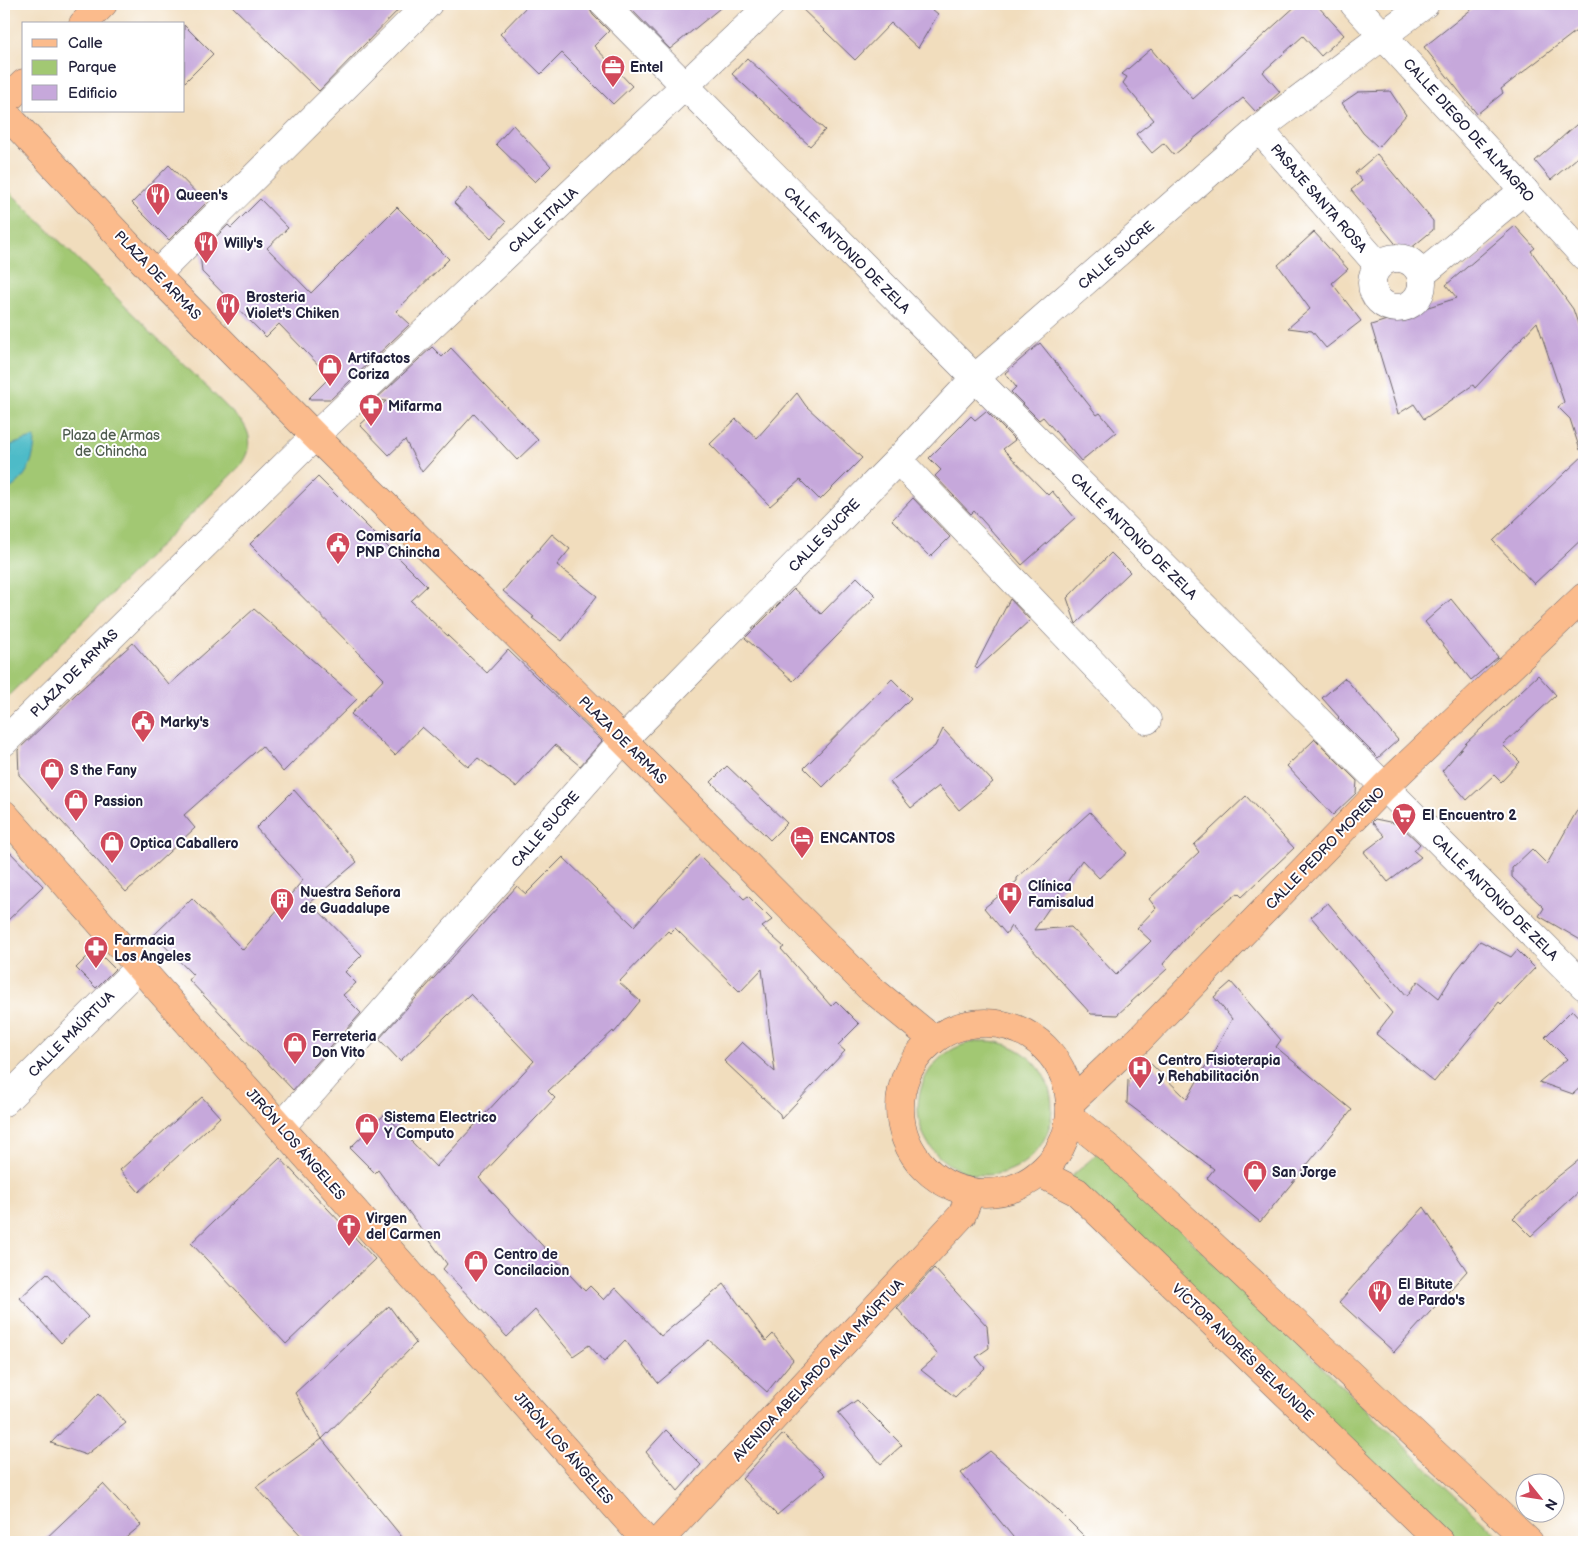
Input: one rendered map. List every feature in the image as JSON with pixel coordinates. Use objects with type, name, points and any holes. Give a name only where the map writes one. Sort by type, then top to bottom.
[{"type":"main road","points":[[85,22],[103,4]]},
{"type":"main road","points":[[4,103],[22,85]]},
{"type":"main road","name":"PLAZA DE ARMAS","points":[[4,112],[156,275],[316,436],[869,987],[934,1040]]},
{"type":"main road","name":"CALLE PEDRO MORENO","points":[[1070,1110],[1384,786],[1584,597]]},
{"type":"main road","name":"JIRÓN LOS ÁNGELES","points":[[4,814],[647,1542]]},
{"type":"main road","points":[[983,1022],[1008,1026],[1024,1033],[1032,1037],[1052,1054],[1065,1077],[1070,1110],[1064,1138],[1054,1157],[1040,1173],[1019,1186],[995,1193],[971,1192],[944,1183],[922,1166],[907,1142],[900,1114],[902,1086],[914,1061],[934,1040],[957,1028],[983,1022]]},
{"type":"main road","points":[[1070,1110],[1529,1542]]},
{"type":"main road","name":"VÍCTOR ANDRÉS BELAUNDE","points":[[1040,1173],[1077,1192],[1440,1542]]},
{"type":"main road","name":"AVENIDA ABELARDO ALVA MAÚRTUA","points":[[658,1542],[962,1215],[971,1192]]},
{"type":"street","points":[[156,275],[428,4]]},
{"type":"street","name":"CALLE ANTONIO DE ZELA","points":[[604,4],[975,378],[1584,986]]},
{"type":"street","name":"CALLE ITALIA","points":[[316,436],[771,4]]},
{"type":"street","name":"CALLE DIEGO DE ALMAGRO","points":[[1354,4],[1584,256]]},
{"type":"street","name":"CALLE SUCRE","points":[[281,1128],[623,740],[898,460],[975,378],[1259,129],[1425,4]]},
{"type":"street","name":"PASAJE SANTA ROSA","points":[[1259,129],[1379,266]]},
{"type":"street","points":[[1421,275],[1524,190]]},
{"type":"street","points":[[1397,258],[1407,260],[1416,266],[1421,275],[1422,286],[1418,298],[1409,306],[1398,308],[1386,306],[1377,299],[1373,288],[1373,276],[1379,266],[1387,260],[1397,258]]},
{"type":"street","name":"PLAZA DE ARMAS","points":[[4,742],[316,436]]},
{"type":"street","points":[[898,460],[1147,720]]},
{"type":"street","name":"CALLE MAÚRTUA","points":[[4,1102],[139,967]]},
{"type":"green space","name":"Plaza de Armas de Chincha","points":[[4,189],[12,194],[243,423],[248,433],[250,444],[248,454],[242,464],[4,700]]},
{"type":"green space","points":[[985,1041],[1011,1046],[1033,1060],[1047,1082],[1052,1108],[1047,1134],[1033,1156],[1011,1170],[985,1175],[959,1170],[937,1156],[923,1134],[918,1108],[923,1082],[937,1060],[959,1046]]},
{"type":"green space","points":[[1099,1152],[1504,1542],[1445,1542],[1071,1177]]},
{"type":"water","points":[[35,437],[35,446],[28,469],[12,488],[4,492],[4,460],[11,453],[11,445]]},
{"type":"building","points":[[230,4],[404,4],[319,91]]},
{"type":"building","points":[[529,4],[589,4],[593,15],[609,31],[594,46],[632,86],[613,104],[562,53],[541,74],[500,34]]},
{"type":"building","points":[[626,4],[725,4],[670,49]]},
{"type":"building","points":[[797,4],[926,4],[938,14],[918,48],[891,23],[855,60]]},
{"type":"building","points":[[1298,4],[1316,4],[1344,35],[1321,56],[1303,36],[1263,72],[1280,92],[1256,112],[1243,98],[1174,155],[1164,143],[1152,153],[1136,134],[1154,120],[1123,83],[1127,77],[1122,74],[1151,49],[1193,99]]},
{"type":"building","points":[[1478,4],[1584,4],[1584,25],[1501,89],[1503,93],[1477,114],[1424,47]]},
{"type":"building","points":[[185,26],[213,54],[185,82]]},
{"type":"building","points":[[747,58],[825,130],[810,146],[732,74]]},
{"type":"building","points":[[1390,91],[1406,115],[1378,147],[1363,133],[1342,103],[1358,92]]},
{"type":"building","points":[[1584,118],[1584,152],[1551,180],[1535,161]]},
{"type":"building","points":[[513,125],[551,166],[535,182],[496,144]]},
{"type":"building","points":[[1377,154],[1433,221],[1433,230],[1404,254],[1351,190],[1362,181],[1355,173]]},
{"type":"building","points":[[169,165],[206,203],[169,240],[132,203]]},
{"type":"building","points":[[469,187],[506,222],[491,238],[454,203]]},
{"type":"building","points":[[260,199],[288,228],[267,248],[311,293],[397,207],[449,259],[396,311],[410,324],[331,399],[308,399],[330,377],[279,324],[266,337],[202,272],[200,253],[228,225],[231,228]]},
{"type":"building","points":[[1515,226],[1535,248],[1531,251],[1573,309],[1584,341],[1584,450],[1580,450],[1570,419],[1558,407],[1564,402],[1537,322],[1475,388],[1473,385],[1424,419],[1414,404],[1398,414],[1371,325],[1457,298],[1446,285]]},
{"type":"building","points":[[1314,232],[1348,269],[1332,283],[1361,321],[1326,348],[1312,331],[1288,328],[1310,309],[1278,265]]},
{"type":"building","points":[[1040,343],[1097,415],[1100,413],[1116,432],[1081,461],[1043,417],[1039,420],[1011,392],[1016,387],[1005,373]]},
{"type":"building","points":[[432,347],[442,357],[451,348],[538,440],[517,460],[474,414],[422,472],[405,440],[389,455],[360,425],[386,401],[375,400]]},
{"type":"building","points":[[797,393],[806,406],[862,458],[820,500],[800,480],[770,506],[710,444],[736,419],[757,438]]},
{"type":"building","points":[[986,411],[1015,440],[1003,449],[1048,495],[1052,491],[1075,518],[1022,565],[974,511],[971,514],[935,476],[941,470],[929,458],[971,416],[975,420]]},
{"type":"building","points":[[1584,455],[1584,537],[1534,584],[1493,541]]},
{"type":"building","points":[[318,477],[427,586],[411,601],[487,673],[508,650],[602,741],[580,766],[555,745],[516,787],[478,758],[468,767],[422,727],[395,755],[351,714],[384,679],[250,544]]},
{"type":"building","points":[[913,498],[950,537],[930,557],[892,520]]},
{"type":"building","points":[[552,534],[570,549],[557,565],[597,596],[562,641],[532,618],[534,617],[503,591]]},
{"type":"building","points":[[1111,553],[1130,572],[1076,624],[1067,598]]},
{"type":"building","points":[[857,577],[876,596],[793,681],[745,638],[794,589],[821,614]]},
{"type":"building","points":[[1010,599],[1030,620],[977,669],[975,667]]},
{"type":"building","points":[[1451,599],[1498,657],[1471,680],[1425,622]]},
{"type":"building","points":[[254,609],[357,699],[283,772],[262,746],[184,815],[195,828],[126,892],[19,775],[18,750],[78,692],[133,643],[169,685]]},
{"type":"building","points":[[1538,675],[1556,695],[1503,745],[1520,762],[1501,782],[1494,775],[1467,800],[1442,771],[1466,743]]},
{"type":"building","points":[[1345,678],[1398,740],[1378,758],[1338,718],[1322,698]]},
{"type":"building","points":[[892,679],[911,698],[823,787],[804,768]]},
{"type":"building","points":[[943,729],[993,782],[959,810],[939,786],[911,808],[890,782],[935,746]]},
{"type":"building","points":[[1315,739],[1357,781],[1356,793],[1333,815],[1287,766]]},
{"type":"building","points":[[727,766],[787,823],[770,840],[711,782]]},
{"type":"building","points":[[294,790],[357,862],[310,902],[362,955],[345,972],[356,983],[343,995],[361,1013],[293,1090],[189,980],[193,975],[154,935],[192,898],[243,950],[303,880],[256,828]]},
{"type":"building","points":[[1246,796],[1294,848],[1242,897],[1238,893],[1194,928],[1163,964],[1167,969],[1117,1015],[1091,1014],[1011,926],[1006,934],[984,908],[1017,881],[1017,878],[1090,812],[1127,853],[1099,878],[1082,860],[1034,930],[1071,927],[1116,975],[1151,941],[1137,928],[1156,908],[1149,899],[1199,852],[1194,845]]},
{"type":"building","points":[[1584,798],[1584,942],[1539,916],[1544,908],[1512,877],[1512,868],[1532,849],[1547,864]]},
{"type":"building","points":[[1375,819],[1399,824],[1420,844],[1414,851],[1421,857],[1388,882],[1364,852],[1385,836],[1372,822]]},
{"type":"building","points":[[4,846],[43,886],[4,924]]},
{"type":"building","points":[[699,855],[744,899],[748,896],[772,920],[762,927],[784,947],[781,949],[831,1006],[836,1001],[859,1024],[838,1045],[845,1051],[781,1119],[780,1114],[724,1061],[742,1042],[775,1072],[762,969],[740,992],[675,928],[670,933],[668,931],[619,982],[640,1001],[614,1033],[613,1031],[548,1091],[555,1098],[479,1178],[585,1291],[590,1286],[604,1300],[615,1288],[661,1336],[724,1284],[766,1341],[773,1334],[793,1360],[767,1392],[709,1340],[658,1383],[625,1340],[604,1362],[589,1345],[573,1356],[535,1310],[507,1337],[443,1269],[447,1264],[378,1170],[375,1173],[350,1148],[385,1114],[436,1167],[534,1061],[470,994],[400,1061],[379,1039],[517,886],[526,894],[563,857],[634,926]]},
{"type":"building","points":[[1328,903],[1407,996],[1418,981],[1439,998],[1455,972],[1480,941],[1511,957],[1517,950],[1535,968],[1501,1004],[1499,1002],[1434,1082],[1376,1034],[1392,1013],[1311,917]]},
{"type":"building","name":"Farmacia Los Angeles","points":[[95,949],[115,969],[96,988],[76,968]]},
{"type":"building","points":[[1231,982],[1281,1040],[1276,1047],[1352,1110],[1260,1222],[1207,1178],[1214,1169],[1127,1103],[1128,1080],[1147,1060],[1187,1099],[1232,1019],[1214,997]]},
{"type":"building","points":[[1572,1010],[1584,1023],[1584,1084],[1573,1094],[1539,1082],[1567,1059],[1545,1037]]},
{"type":"building","points":[[202,1097],[220,1117],[139,1192],[120,1170]]},
{"type":"building","points":[[1584,1156],[1584,1187],[1531,1236],[1513,1218],[1551,1182]]},
{"type":"building","points":[[280,1158],[375,1259],[286,1344],[191,1243]]},
{"type":"building","points":[[1424,1207],[1467,1271],[1394,1352],[1339,1302]]},
{"type":"building","points":[[934,1268],[987,1326],[989,1348],[976,1357],[985,1368],[955,1397],[921,1370],[938,1355],[897,1308]]},
{"type":"building","points":[[47,1273],[88,1317],[61,1343],[20,1298]]},
{"type":"building","points":[[389,1306],[416,1343],[322,1439],[295,1393]]},
{"type":"building","points":[[99,1393],[126,1423],[86,1455],[51,1443]]},
{"type":"building","points":[[857,1400],[902,1445],[881,1464],[838,1413]]},
{"type":"building","points":[[666,1430],[701,1465],[678,1491],[646,1452]]},
{"type":"building","points":[[783,1434],[825,1475],[777,1515],[742,1479]]},
{"type":"building","points":[[322,1439],[406,1542],[307,1542],[256,1487]]},
{"type":"building","points":[[990,1451],[1057,1509],[1090,1542],[1017,1542],[961,1473]]},
{"type":"building","points":[[103,1484],[141,1525],[121,1542],[42,1542]]},
{"type":"place","name":"Entel","points":[[613,88]]},
{"type":"place","name":"Queen's","points":[[158,216]]},
{"type":"place","name":"Willy's","points":[[206,264]]},
{"type":"place","name":"Brosteria Violet's Chiken","points":[[228,326]]},
{"type":"place","name":"Artifactos Coriza","points":[[330,387]]},
{"type":"place","name":"Mifarma","points":[[371,427]]},
{"type":"place","name":"Comisaría PNP Chincha","points":[[338,565]]},
{"type":"place","name":"Marky's","points":[[143,743]]},
{"type":"place","name":"S the Fany","points":[[52,791]]},
{"type":"place","name":"Passion","points":[[76,822]]},
{"type":"place","name":"El Encuentro 2","points":[[1404,836]]},
{"type":"place","name":"ENCANTOS","points":[[802,859]]},
{"type":"place","name":"Optica Caballero","points":[[112,864]]},
{"type":"place","name":"Clínica Famisalud","points":[[1010,915]]},
{"type":"place","name":"Nuestra Señora de Guadalupe","points":[[282,921]]},
{"type":"place","name":"Farmacia Los Angeles","points":[[96,969]]},
{"type":"place","name":"Ferreteria Don Vito","points":[[295,1065]]},
{"type":"place","name":"Centro Fisioterapia y Rehabilitación","points":[[1140,1089]]},
{"type":"place","name":"Sistema Electrico Y Computo","points":[[367,1146]]},
{"type":"place","name":"San Jorge","points":[[1255,1193]]},
{"type":"place","name":"Virgen del Carmen","points":[[349,1247]]},
{"type":"place","name":"Centro de Concilacion","points":[[476,1283]]},
{"type":"place","name":"El Bitute de Pardo's","points":[[1380,1313]]}]
